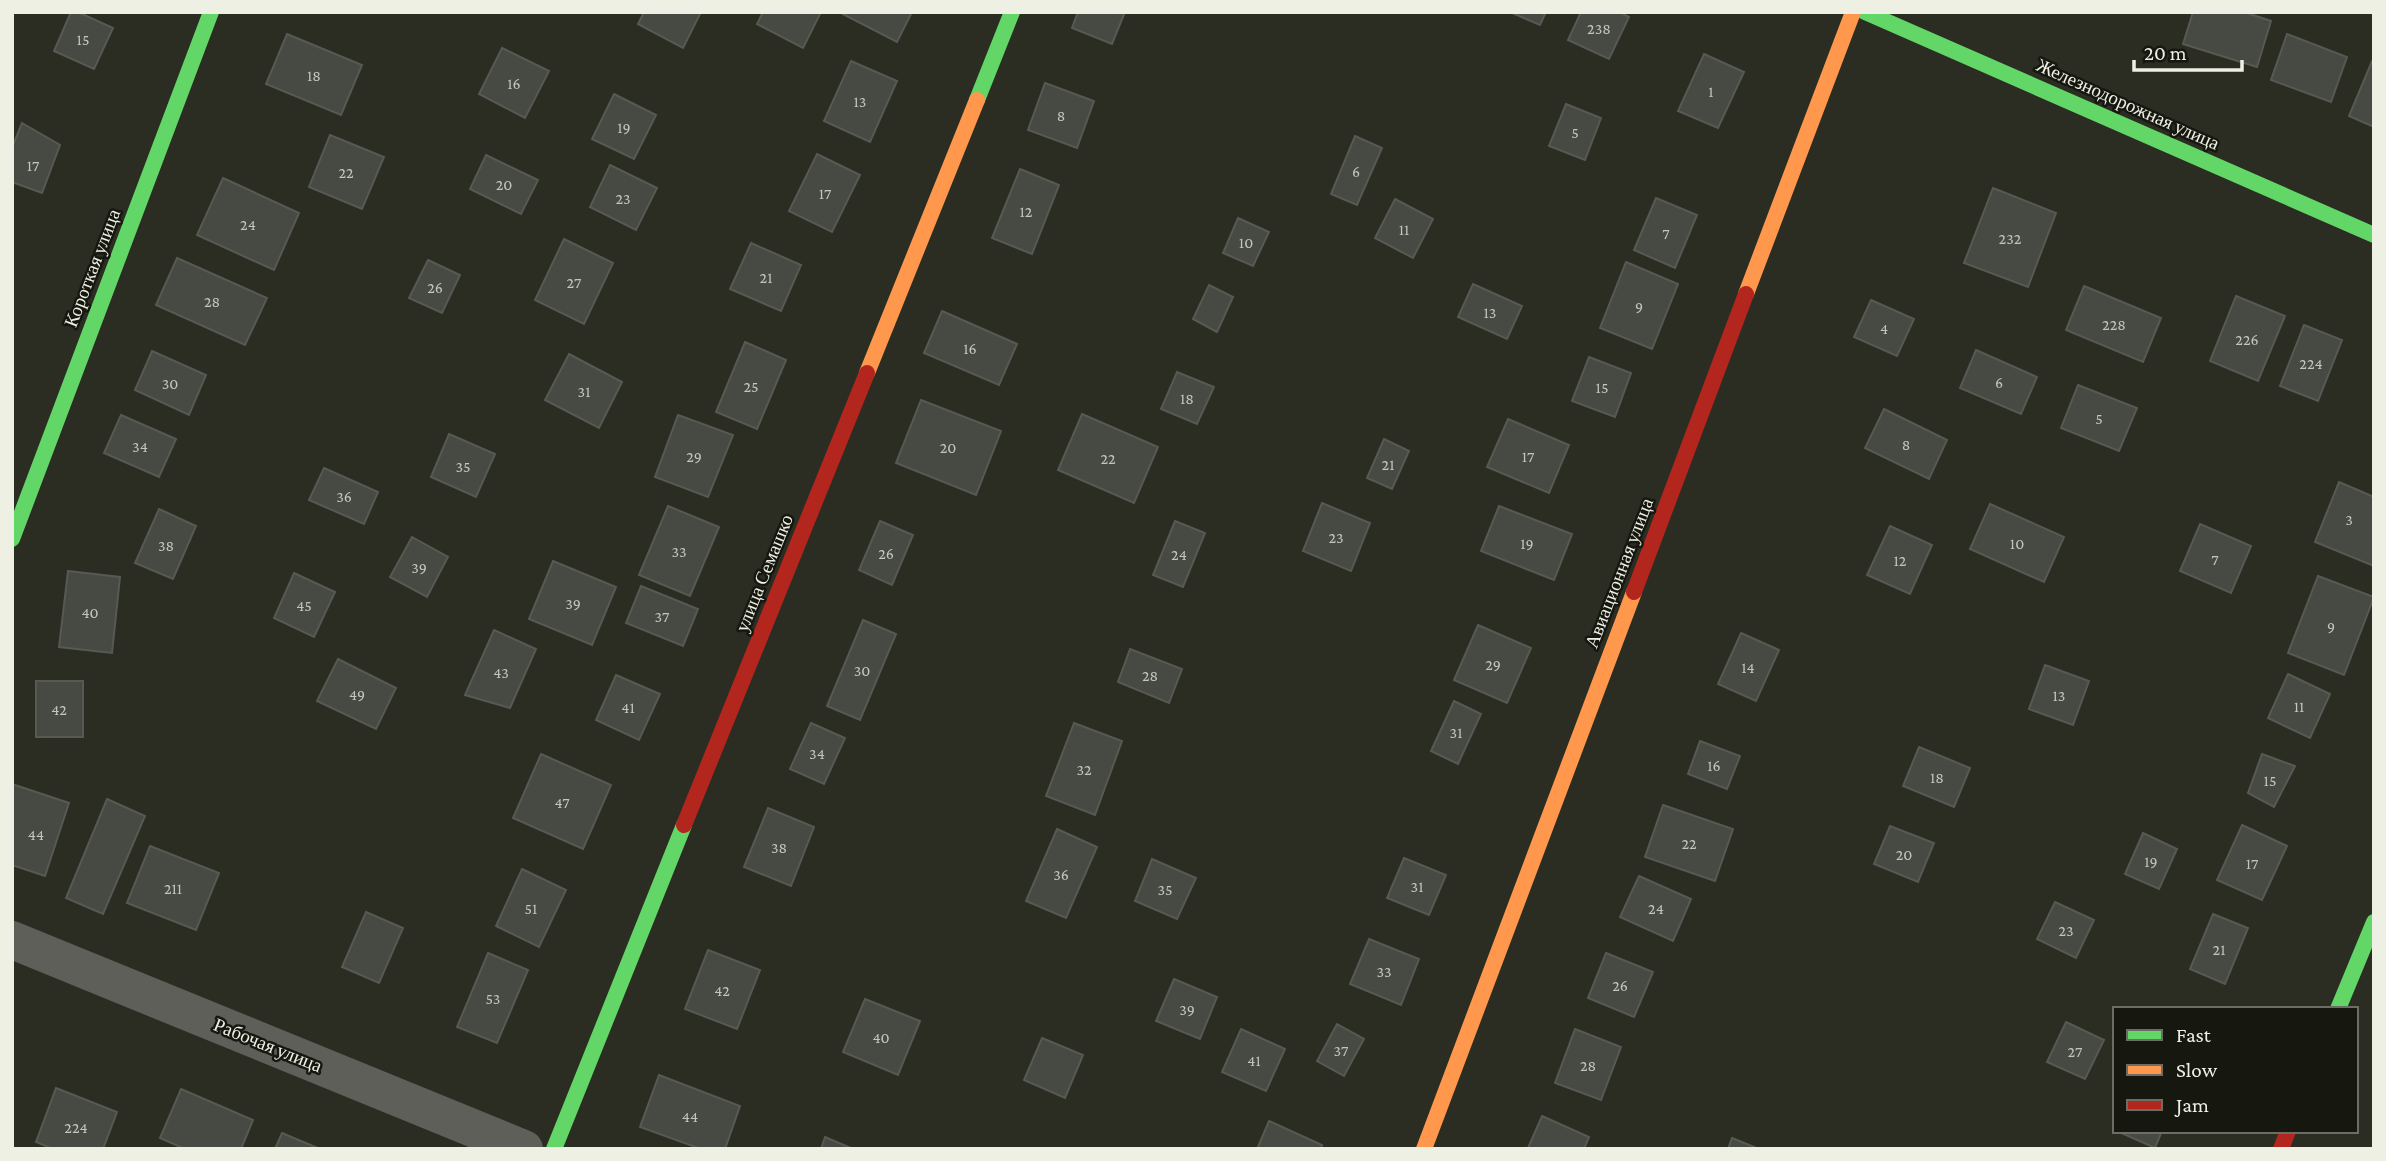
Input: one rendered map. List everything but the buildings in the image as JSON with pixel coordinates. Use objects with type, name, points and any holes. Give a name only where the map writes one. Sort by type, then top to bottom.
[{"type":"main road","name":"Короткая улица","points":[[12,539],[211,12]]},
{"type":"main road","name":"улица Семашко","points":[[554,1149],[1012,12]]},
{"type":"main road","name":"Авиационная улица","points":[[1424,1149],[1853,12]]},
{"type":"main road","name":"Железнодорожная улица","points":[[1865,12],[2374,234]]},
{"type":"main road","points":[[2340,1007],[2374,922]]},
{"type":"street","name":"Рабочая улица","points":[[12,940],[524,1149]]},
{"type":"traffic: fast","points":[[12,539],[211,12]]},
{"type":"traffic: fast","points":[[977,100],[1012,12]]},
{"type":"traffic: fast","points":[[1865,12],[2374,235]]},
{"type":"traffic: fast","points":[[554,1149],[684,825]]},
{"type":"traffic: fast","points":[[2339,1007],[2374,922]]},
{"type":"traffic: slow","points":[[1746,294],[1853,12]]},
{"type":"traffic: slow","points":[[867,373],[977,100]]},
{"type":"traffic: slow","points":[[1424,1149],[1634,592]]},
{"type":"traffic: jam","points":[[1634,592],[1746,294]]},
{"type":"traffic: jam","points":[[684,825],[867,373]]},
{"type":"traffic: jam","points":[[2281,1149],[2287,1133]]}]
